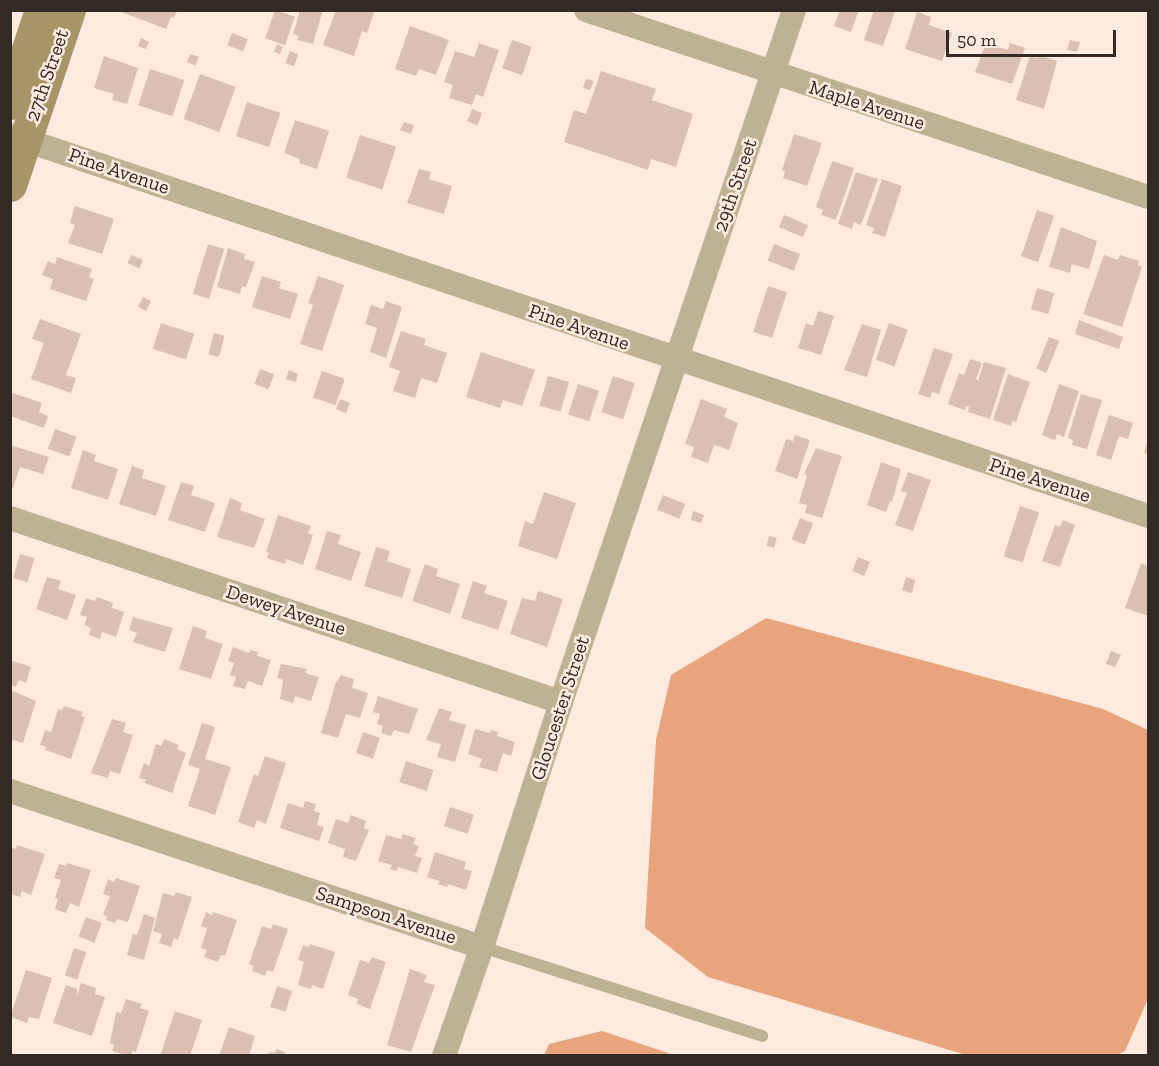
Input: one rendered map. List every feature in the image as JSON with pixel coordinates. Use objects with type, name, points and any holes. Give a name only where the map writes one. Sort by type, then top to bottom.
[{"type":"main road","name":"27th Street","points":[[13,84],[45,13]]},
{"type":"main road","name":"27th Street","points":[[10,185],[45,13]]},
{"type":"street","name":"Maple Avenue","points":[[586,10],[772,74],[1149,197]]},
{"type":"street","name":"29th Street","points":[[675,360],[794,10]]},
{"type":"street","name":"Pine Avenue","points":[[18,137],[675,360],[1149,516]]},
{"type":"street","name":"Gloucester Street","points":[[444,1056],[675,360]]},
{"type":"street","name":"Dewey Avenue","points":[[10,518],[561,702]]},
{"type":"street","name":"Sampson Avenue","points":[[10,791],[482,947]]},
{"type":"lane","name":"Sampson Avenue","points":[[482,947],[762,1036]]},
{"type":"shaded area","points":[[766,618],[1103,709],[1148,730],[1148,999],[1125,1051],[1115,1056],[966,1055],[708,977],[645,928],[656,740],[671,675]]},
{"type":"shaded area","points":[[602,1031],[674,1055],[544,1055],[549,1044]]},
{"type":"building","points":[[116,10],[177,10],[166,29]]},
{"type":"building","points":[[275,10],[295,17],[285,45],[265,38]]},
{"type":"building","points":[[300,10],[323,10],[313,44],[297,40],[299,36],[293,34]]},
{"type":"building","points":[[336,10],[375,10],[367,33],[362,31],[354,56],[323,45]]},
{"type":"building","points":[[840,10],[859,10],[851,32],[834,26]]},
{"type":"building","points":[[874,10],[895,11],[883,46],[864,40]]},
{"type":"building","points":[[917,12],[931,17],[929,25],[952,33],[942,61],[905,49]]},
{"type":"building","points":[[410,26],[449,40],[436,75],[419,69],[416,76],[395,69]]},
{"type":"building","points":[[232,33],[248,39],[243,51],[227,45]]},
{"type":"building","points":[[141,38],[149,42],[146,49],[138,46]]},
{"type":"building","points":[[512,40],[532,47],[522,75],[502,68]]},
{"type":"building","points":[[1070,40],[1080,42],[1077,52],[1067,50]]},
{"type":"building","points":[[479,43],[499,50],[483,97],[476,94],[472,105],[449,98],[453,85],[444,82],[455,51],[474,57]]},
{"type":"building","points":[[986,43],[1008,50],[1010,43],[1025,48],[1012,84],[975,72]]},
{"type":"building","points":[[277,44],[283,47],[280,54],[274,52]]},
{"type":"building","points":[[290,51],[298,54],[294,66],[285,63]]},
{"type":"building","points":[[190,54],[199,57],[196,65],[187,63]]},
{"type":"building","points":[[1039,55],[1057,61],[1044,109],[1016,100],[1030,56],[1038,58]]},
{"type":"building","points":[[104,56],[138,68],[127,104],[112,100],[114,94],[94,88]]},
{"type":"building","points":[[150,69],[184,80],[172,116],[138,105]]},
{"type":"building","points":[[601,71],[656,89],[652,100],[693,114],[676,167],[651,159],[648,170],[564,142],[574,110],[586,114]]},
{"type":"building","points":[[200,74],[236,87],[219,132],[184,119]]},
{"type":"building","points":[[586,79],[594,81],[590,90],[583,88]]},
{"type":"building","points":[[247,102],[280,113],[269,147],[236,136]]},
{"type":"building","points":[[472,109],[482,113],[477,125],[467,121]]},
{"type":"building","points":[[295,120],[329,131],[317,169],[299,163],[300,159],[284,153]]},
{"type":"building","points":[[404,122],[414,125],[411,134],[400,130]]},
{"type":"building","points":[[794,134],[822,143],[807,186],[783,178],[785,172],[782,170]]},
{"type":"building","points":[[360,135],[396,147],[382,190],[346,178]]},
{"type":"building","points":[[832,161],[854,168],[836,220],[821,215],[823,210],[816,207]]},
{"type":"building","points":[[419,169],[431,172],[429,179],[452,186],[444,214],[407,203]]},
{"type":"building","points":[[856,172],[878,179],[861,225],[854,222],[852,229],[838,224]]},
{"type":"building","points":[[882,179],[902,186],[885,237],[872,233],[874,228],[866,225]]},
{"type":"building","points":[[75,206],[114,219],[102,254],[68,243],[75,225],[70,223]]},
{"type":"building","points":[[1037,210],[1054,216],[1038,262],[1021,256]]},
{"type":"building","points":[[784,215],[808,225],[803,237],[779,227]]},
{"type":"building","points":[[1061,227],[1097,241],[1089,269],[1072,264],[1070,273],[1049,267]]},
{"type":"building","points":[[208,244],[224,249],[209,299],[193,294]]},
{"type":"building","points":[[774,244],[800,254],[794,271],[768,261]]},
{"type":"building","points":[[228,248],[245,254],[244,259],[255,262],[246,287],[242,286],[240,294],[217,287]]},
{"type":"building","points":[[131,255],[143,260],[139,268],[127,263]]},
{"type":"building","points":[[1104,255],[1118,260],[1120,255],[1139,261],[1138,265],[1142,267],[1122,327],[1083,314]]},
{"type":"building","points":[[57,257],[92,269],[89,277],[94,279],[86,301],[50,289],[53,279],[42,275],[48,261],[55,264]]},
{"type":"building","points":[[262,276],[281,282],[279,288],[298,294],[290,319],[252,307]]},
{"type":"building","points":[[318,276],[344,285],[322,351],[300,344],[313,305],[308,303]]},
{"type":"building","points":[[768,286],[787,292],[772,338],[753,332]]},
{"type":"building","points":[[1037,288],[1054,293],[1048,314],[1031,309]]},
{"type":"building","points":[[143,297],[151,301],[146,311],[138,307]]},
{"type":"building","points":[[386,301],[402,307],[386,358],[370,352],[377,328],[365,324],[371,305],[383,309]]},
{"type":"building","points":[[818,311],[834,316],[821,355],[798,348],[806,323],[813,326]]},
{"type":"building","points":[[40,319],[81,334],[66,375],[76,378],[71,393],[31,379],[44,343],[32,339]]},
{"type":"building","points":[[1079,320],[1123,337],[1119,349],[1075,334]]},
{"type":"building","points":[[161,323],[194,334],[186,359],[153,349]]},
{"type":"building","points":[[889,323],[908,330],[894,366],[876,360]]},
{"type":"building","points":[[862,324],[881,330],[867,377],[844,370]]},
{"type":"building","points":[[401,331],[426,339],[424,345],[447,353],[437,383],[421,378],[415,398],[393,391],[400,371],[389,367]]},
{"type":"building","points":[[214,333],[225,336],[219,357],[208,354]]},
{"type":"building","points":[[1049,337],[1059,341],[1046,373],[1036,369]]},
{"type":"building","points":[[934,348],[953,354],[939,394],[932,392],[930,398],[918,394]]},
{"type":"building","points":[[481,352],[535,370],[522,406],[503,400],[500,408],[466,397]]},
{"type":"building","points":[[970,359],[982,363],[976,379],[978,380],[984,362],[1006,368],[990,419],[968,412],[969,407],[966,406],[965,410],[948,404],[959,373],[964,375]]},
{"type":"building","points":[[260,369],[274,374],[269,389],[255,384]]},
{"type":"building","points":[[289,370],[298,374],[296,382],[286,379]]},
{"type":"building","points":[[322,371],[345,379],[336,405],[313,397]]},
{"type":"building","points":[[1008,374],[1030,382],[1016,422],[1012,421],[1011,426],[993,420]]},
{"type":"building","points":[[548,376],[569,382],[561,412],[539,406]]},
{"type":"building","points":[[613,376],[635,383],[623,419],[601,412]]},
{"type":"building","points":[[578,384],[599,391],[589,421],[568,414]]},
{"type":"building","points":[[1059,384],[1079,391],[1064,437],[1057,434],[1055,440],[1042,435]]},
{"type":"building","points":[[13,393],[42,403],[39,412],[48,416],[44,428],[10,416],[10,395]]},
{"type":"building","points":[[1081,394],[1102,400],[1087,449],[1072,445],[1073,440],[1068,438]]},
{"type":"building","points":[[340,399],[350,403],[346,413],[336,409]]},
{"type":"building","points":[[701,399],[727,409],[724,417],[738,423],[729,450],[714,445],[708,463],[691,457],[694,447],[685,444]]},
{"type":"building","points":[[1109,415],[1133,423],[1128,439],[1119,436],[1111,460],[1096,455]]},
{"type":"building","points":[[55,429],[77,437],[69,457],[48,449]]},
{"type":"building","points":[[795,435],[810,440],[797,479],[775,471],[786,439],[793,441]]},
{"type":"building","points":[[1148,439],[1148,455],[1144,453]]},
{"type":"building","points":[[10,445],[49,457],[43,474],[20,467],[13,488],[10,487]]},
{"type":"building","points":[[816,448],[842,456],[822,518],[805,513],[807,505],[799,503],[807,476],[804,474]]},
{"type":"building","points":[[83,450],[96,455],[94,461],[118,469],[108,500],[71,488]]},
{"type":"building","points":[[881,462],[901,469],[892,502],[890,501],[886,512],[867,505]]},
{"type":"building","points":[[132,466],[144,470],[142,478],[166,486],[156,516],[119,504]]},
{"type":"building","points":[[908,472],[931,480],[913,531],[895,525],[907,493],[901,491]]},
{"type":"building","points":[[181,482],[194,486],[191,495],[215,503],[205,532],[168,520]]},
{"type":"building","points":[[544,492],[576,503],[557,559],[518,546],[525,521],[533,524]]},
{"type":"building","points":[[663,495],[685,504],[679,519],[657,510]]},
{"type":"building","points":[[230,498],[242,503],[240,510],[265,519],[254,548],[217,537]]},
{"type":"building","points":[[1020,506],[1039,512],[1023,563],[1004,556]]},
{"type":"building","points":[[693,511],[704,515],[701,523],[691,520]]},
{"type":"building","points":[[278,515],[311,526],[308,533],[313,535],[303,565],[286,559],[285,564],[267,558],[269,553],[266,552]]},
{"type":"building","points":[[800,518],[813,523],[805,544],[792,539]]},
{"type":"building","points":[[1063,520],[1075,525],[1060,567],[1042,561],[1055,525],[1060,527]]},
{"type":"building","points":[[327,531],[341,535],[338,544],[361,552],[351,581],[315,569]]},
{"type":"building","points":[[769,536],[777,538],[774,548],[767,546]]},
{"type":"building","points":[[376,547],[390,551],[387,561],[411,569],[402,598],[364,586]]},
{"type":"building","points":[[20,554],[34,558],[28,582],[13,578]]},
{"type":"building","points":[[858,557],[870,562],[864,576],[852,571]]},
{"type":"building","points":[[1141,563],[1148,566],[1148,616],[1125,608]]},
{"type":"building","points":[[425,564],[438,569],[436,576],[460,584],[450,614],[412,601]]},
{"type":"building","points":[[47,577],[61,581],[58,589],[76,595],[67,620],[36,609]]},
{"type":"building","points":[[906,577],[916,580],[911,593],[902,590]]},
{"type":"building","points":[[473,581],[487,586],[484,593],[508,601],[498,630],[461,618]]},
{"type":"building","points":[[538,591],[563,599],[547,647],[510,634],[522,598],[535,601]]},
{"type":"building","points":[[97,597],[113,603],[112,608],[124,612],[116,637],[102,632],[100,639],[89,635],[91,628],[84,625],[87,617],[80,615],[86,598],[95,601]]},
{"type":"building","points":[[133,617],[173,628],[165,652],[133,642],[137,633],[129,630]]},
{"type":"building","points":[[193,626],[207,631],[205,638],[223,644],[211,679],[179,669]]},
{"type":"building","points":[[233,647],[249,653],[250,650],[258,652],[257,656],[271,660],[262,686],[248,681],[245,689],[233,686],[236,677],[230,675],[234,663],[228,661]]},
{"type":"building","points":[[1111,651],[1121,655],[1115,667],[1106,664]]},
{"type":"building","points":[[10,660],[31,667],[26,683],[19,680],[16,687],[10,685]]},
{"type":"building","points":[[281,664],[307,669],[305,673],[319,677],[311,701],[295,696],[293,703],[280,699],[283,680],[277,678]]},
{"type":"building","points":[[341,675],[354,679],[352,688],[368,693],[360,718],[346,714],[338,738],[321,733],[336,682]]},
{"type":"building","points":[[13,691],[36,701],[23,743],[13,740],[11,746],[10,694]]},
{"type":"building","points":[[378,696],[418,709],[409,734],[394,730],[391,736],[381,733],[383,726],[377,724],[380,714],[373,712]]},
{"type":"building","points":[[64,706],[83,712],[81,716],[85,717],[71,759],[45,750],[46,747],[40,745],[45,730],[51,732],[58,709],[62,710]]},
{"type":"building","points":[[439,708],[452,712],[449,720],[466,725],[455,762],[437,757],[441,744],[426,740]]},
{"type":"building","points":[[112,719],[126,723],[123,732],[133,735],[120,774],[110,771],[108,778],[91,773]]},
{"type":"building","points":[[202,723],[215,727],[205,759],[231,767],[215,815],[188,806],[200,769],[188,765]]},
{"type":"building","points":[[475,729],[490,733],[491,730],[498,732],[497,736],[515,742],[511,756],[503,753],[497,772],[479,767],[482,759],[468,754]]},
{"type":"building","points":[[363,732],[380,738],[373,759],[356,753]]},
{"type":"building","points":[[164,739],[179,745],[177,749],[186,753],[172,793],[144,783],[146,780],[139,778],[144,763],[149,766],[156,744],[161,746]]},
{"type":"building","points":[[265,756],[286,763],[266,824],[257,820],[254,828],[238,822],[254,774],[258,776]]},
{"type":"building","points":[[406,761],[434,770],[427,791],[399,782]]},
{"type":"building","points":[[305,801],[316,804],[314,811],[320,813],[317,825],[324,827],[319,841],[280,828],[288,803],[303,808]]},
{"type":"building","points":[[450,807],[474,815],[468,834],[444,826]]},
{"type":"building","points":[[351,815],[366,821],[364,828],[369,830],[356,861],[343,857],[345,849],[328,843],[336,819],[348,823]]},
{"type":"building","points":[[403,834],[416,838],[413,844],[419,846],[415,856],[422,858],[417,873],[398,867],[397,871],[390,869],[392,865],[378,861],[386,835],[401,839]]},
{"type":"building","points":[[17,845],[45,854],[31,895],[22,891],[20,897],[10,894],[10,847],[16,849]]},
{"type":"building","points":[[435,852],[466,862],[464,869],[472,871],[466,890],[448,884],[447,887],[438,884],[440,881],[427,877]]},
{"type":"building","points":[[67,863],[91,870],[79,907],[70,903],[66,913],[55,909],[58,899],[55,898],[61,880],[54,878],[59,864],[66,866]]},
{"type":"building","points":[[116,878],[140,886],[128,922],[117,919],[115,923],[106,920],[107,916],[103,915],[110,896],[103,894],[108,879],[114,882]]},
{"type":"building","points":[[176,892],[192,897],[178,940],[174,938],[171,947],[159,943],[162,934],[153,931],[163,893],[174,896]]},
{"type":"building","points":[[206,912],[237,920],[225,956],[221,955],[218,962],[204,957],[207,950],[201,948],[207,928],[201,926]]},
{"type":"building","points":[[144,914],[155,918],[144,960],[127,955],[133,934],[137,935]]},
{"type":"building","points":[[86,917],[102,923],[94,943],[78,937]]},
{"type":"building","points":[[273,924],[288,929],[273,972],[267,970],[265,976],[252,971],[254,966],[249,964],[262,926],[271,929]]},
{"type":"building","points":[[310,944],[335,952],[323,989],[312,985],[311,989],[298,985],[304,962],[298,960],[303,945],[309,947]]},
{"type":"building","points":[[74,948],[86,952],[77,980],[65,976]]},
{"type":"building","points":[[372,957],[386,962],[370,1009],[357,1004],[358,999],[348,995],[360,960],[369,963]]},
{"type":"building","points":[[410,969],[427,975],[424,982],[435,985],[411,1052],[387,1045]]},
{"type":"building","points":[[26,970],[52,978],[39,1019],[29,1017],[27,1023],[10,1017]]},
{"type":"building","points":[[81,983],[96,988],[95,994],[105,997],[92,1036],[53,1023],[66,985],[77,989],[77,996]]},
{"type":"building","points":[[277,986],[292,991],[285,1012],[270,1007]]},
{"type":"building","points":[[126,999],[142,1004],[140,1008],[149,1011],[136,1052],[132,1051],[130,1056],[112,1051],[114,1045],[110,1043],[116,1012],[121,1013]]},
{"type":"building","points":[[175,1011],[202,1020],[190,1056],[160,1056]]},
{"type":"building","points":[[229,1027],[255,1036],[249,1056],[219,1056]]},
{"type":"building","points":[[276,1049],[285,1052],[284,1056],[268,1056],[269,1052],[275,1053]]}]
